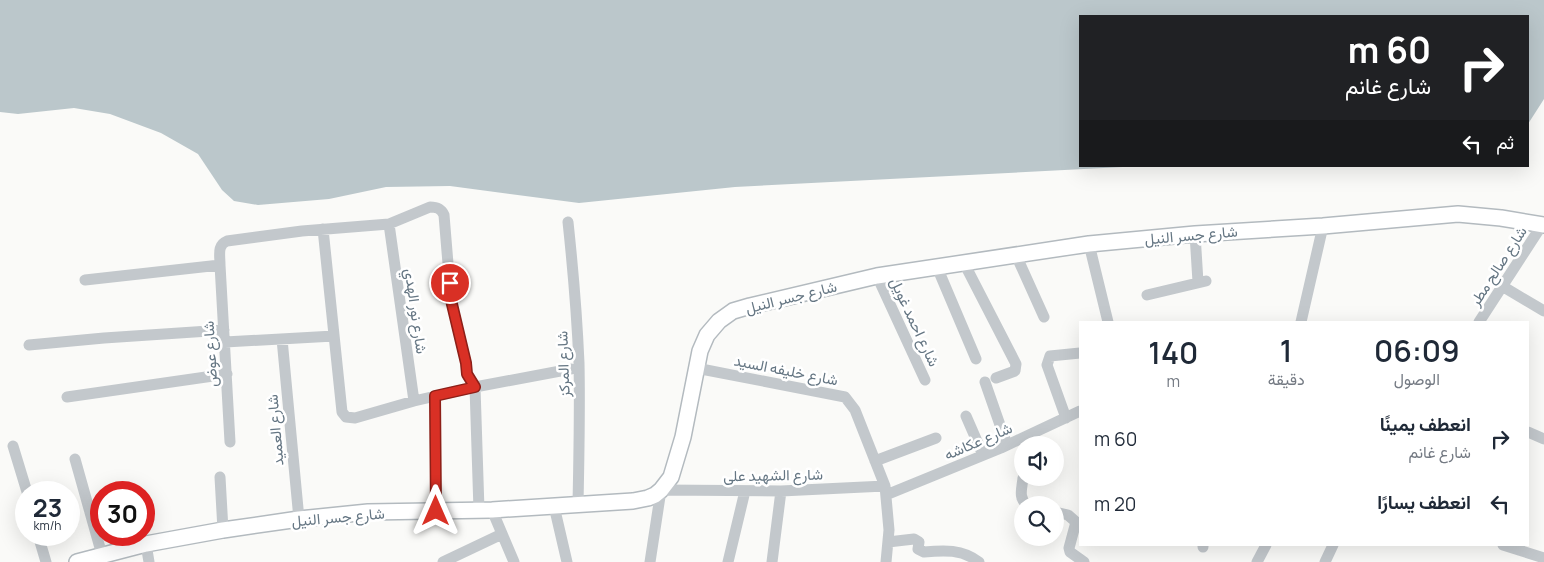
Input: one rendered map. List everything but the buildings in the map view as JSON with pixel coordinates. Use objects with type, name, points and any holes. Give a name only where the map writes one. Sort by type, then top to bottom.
[{"type":"street","name":"شارع عوض","points":[[230,442],[220,265],[220,248],[223,242],[227,240],[323,229],[389,224],[430,207],[435,207],[442,212],[451,300],[467,374],[475,387]]},
{"type":"street","name":"شارع جسر النيل","points":[[155,542],[224,530],[368,512],[485,510],[648,498],[661,490],[671,477],[683,437],[700,351],[708,335],[719,321],[733,311],[750,306],[877,276],[1090,244],[1195,234],[1323,226],[1458,214],[1501,218],[1543,225]]},
{"type":"street","name":"شارع المركز","points":[[568,222],[575,292],[579,363],[578,504]]},
{"type":"street","name":"شارع نور الهدي","points":[[389,224],[414,401]]},
{"type":"street","name":"شارع صالح مطر","points":[[1480,321],[1543,225]]},
{"type":"street","points":[[1301,321],[1323,226]]},
{"type":"street","points":[[323,229],[342,412],[346,417],[355,418],[435,396],[571,369]]},
{"type":"street","points":[[1147,294],[1202,281],[1195,234]]},
{"type":"street","points":[[1090,244],[1108,321]]},
{"type":"street","points":[[1016,256],[1044,317]]},
{"type":"street","points":[[964,263],[1016,364],[1015,371],[990,380],[1007,445]]},
{"type":"street","points":[[85,280],[220,265]]},
{"type":"street","points":[[937,267],[976,359]]},
{"type":"street","name":"شارع احمد غويل","points":[[877,276],[925,380]]},
{"type":"street","points":[[1502,286],[1544,311]]},
{"type":"street","points":[[29,345],[224,330]]},
{"type":"street","points":[[225,342],[334,336]]},
{"type":"street","name":"شارع العميد","points":[[282,339],[298,520]]},
{"type":"street","points":[[1066,418],[1047,361],[1050,356],[1079,353]]},
{"type":"street","name":"شارع خليفه السيد","points":[[696,368],[845,397],[850,402],[855,410],[886,490],[890,530],[886,562]]},
{"type":"street","points":[[67,397],[227,374]]},
{"type":"street","points":[[475,387],[485,510],[502,534],[514,562]]},
{"type":"street","points":[[435,396],[436,511]]},
{"type":"street","name":"شارع عكاشه","points":[[1034,436],[1079,412]]},
{"type":"street","points":[[966,416],[983,455]]},
{"type":"street","points":[[1529,432],[1544,439]]},
{"type":"street","points":[[875,461],[936,438]]},
{"type":"street","name":"شارع عكاشه","points":[[886,490],[1014,443]]},
{"type":"street","points":[[14,446],[23,481]]},
{"type":"street","points":[[75,459],[102,555]]},
{"type":"street","points":[[220,477],[224,530]]},
{"type":"street","points":[[650,562],[661,490]]},
{"type":"street","name":"شارع الشهيد على","points":[[661,490],[745,492],[886,490]]},
{"type":"street","points":[[772,562],[781,491]]},
{"type":"street","points":[[728,562],[745,492]]},
{"type":"street","points":[[554,506],[566,562]]},
{"type":"street","points":[[1064,514],[1076,522],[1069,548],[1070,552],[1084,562]]},
{"type":"street","points":[[443,562],[502,534]]},
{"type":"street","points":[[888,542],[914,539],[919,542],[918,549],[921,551],[950,550],[964,553],[979,562]]},
{"type":"street","points":[[41,546],[46,562]]},
{"type":"street","name":"شارع جسر النيل","points":[[77,562],[138,546]]},
{"type":"street","points":[[146,546],[149,562]]},
{"type":"street","points":[[1258,562],[1266,546]]},
{"type":"street","points":[[1325,562],[1333,546]]},
{"type":"street","points":[[1506,546],[1544,560]]},
{"type":"shaded area","points":[[0,0],[1544,0],[1544,99],[1529,122],[1529,15],[1079,15],[1079,167],[1123,167],[735,187],[579,203],[450,186],[386,187],[329,199],[258,205],[234,201],[222,190],[198,154],[161,133],[110,114],[74,108],[18,114],[0,112]]},
{"type":"route","points":[[436,511],[435,396],[475,387],[467,374],[451,300],[450,283]]}]
